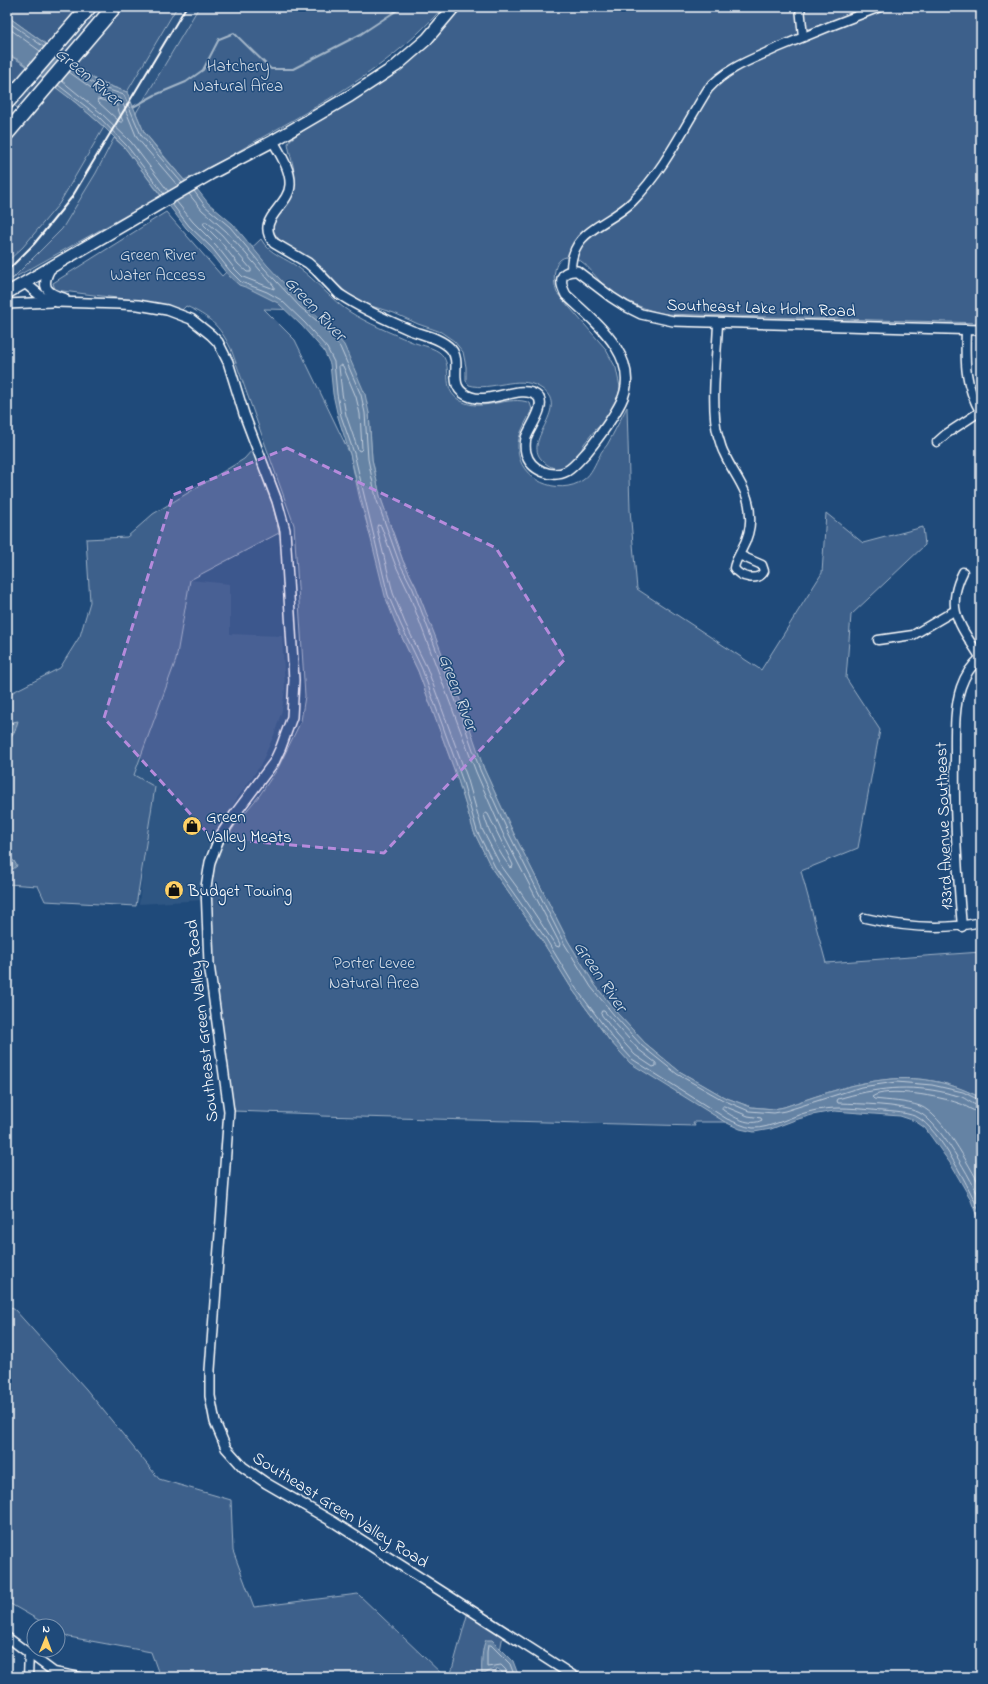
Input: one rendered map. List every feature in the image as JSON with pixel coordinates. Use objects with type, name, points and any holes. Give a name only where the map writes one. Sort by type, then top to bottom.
[{"type":"highway","points":[[7,102],[89,7]]},
{"type":"highway","points":[[10,130],[114,7]]},
{"type":"main road","points":[[7,293],[147,213],[212,173],[273,141],[350,96],[396,66],[427,39],[454,7]]},
{"type":"street","points":[[800,7],[803,37]]},
{"type":"street","points":[[273,141],[286,166],[290,184],[289,192],[270,219],[268,226],[270,237],[274,243],[308,263],[339,294],[347,299],[450,348],[454,353],[455,359],[455,380],[458,388],[464,394],[480,400],[524,392],[535,393],[539,397],[540,406],[526,437],[526,453],[528,461],[540,471],[552,474],[567,471],[586,452],[617,410],[623,398],[625,388],[625,371],[620,355],[608,336],[566,295],[562,287],[562,278],[564,273],[571,270],[574,250],[580,240],[592,229],[630,203],[651,181],[708,89],[720,76],[736,66],[803,37],[880,7]]},
{"type":"street","points":[[50,269],[45,278],[45,284],[48,290],[54,295],[91,303]]},
{"type":"street","name":"Southeast Lake Holm Road","points":[[571,270],[583,274],[611,297],[642,314],[673,321],[981,330]]},
{"type":"street","name":"Southeast Green Valley Road","points":[[25,283],[42,297],[57,302],[138,305],[173,312],[191,319],[202,326],[218,342],[228,362],[244,414],[277,501],[285,530],[294,680],[292,717],[274,762],[220,836],[210,862],[206,887],[209,964],[229,1111],[210,1370],[210,1396],[215,1422],[226,1448],[237,1462],[247,1471],[335,1523],[575,1677]]},
{"type":"street","points":[[7,304],[57,302]]},
{"type":"street","points":[[718,323],[715,410],[718,433],[723,452],[745,490],[749,504],[750,519],[748,532],[739,555]]},
{"type":"street","points":[[937,442],[946,434],[981,411],[970,390],[966,375],[966,329]]},
{"type":"street","name":"133rd Avenue Southeast","points":[[962,572],[955,593],[954,610],[959,624],[981,657],[970,668],[964,678],[959,692],[956,710],[954,808],[962,927]]},
{"type":"street","points":[[878,640],[912,635],[954,610]]},
{"type":"street","points":[[865,918],[919,927],[962,927],[981,922]]},
{"type":"street","points":[[7,1637],[26,1651]]},
{"type":"street","points":[[28,1677],[29,1658]]},
{"type":"street","points":[[36,1658],[54,1672],[80,1677]]},
{"type":"highlighted area","points":[[287,448],[496,548],[565,659],[384,853],[212,838],[104,718],[173,495]]},
{"type":"shaded area","points":[[177,7],[199,7],[136,113],[127,92]]},
{"type":"shaded area","points":[[104,127],[114,138],[96,173],[62,229],[7,283],[7,263],[23,247],[59,204]]},
{"type":"shaded area","points":[[190,580],[230,584],[230,634],[282,636],[285,689],[282,710],[274,735],[260,766],[236,800],[205,853],[203,900],[139,904],[146,839],[134,775],[176,660]]},
{"type":"green space","points":[[7,7],[83,7],[104,30],[123,7],[177,7],[127,92],[99,82],[7,16]]},
{"type":"green space","name":"Hatchery Natural Area","points":[[199,7],[443,7],[425,27],[405,45],[362,78],[217,164],[184,180],[144,132],[136,113]]},
{"type":"green space","points":[[461,7],[981,7],[981,323],[665,314],[639,306],[624,299],[602,283],[581,261],[569,257],[563,258],[556,266],[554,280],[557,293],[605,348],[616,368],[620,387],[618,402],[607,420],[595,430],[584,444],[578,458],[564,470],[549,466],[542,460],[537,452],[541,433],[550,413],[551,404],[548,395],[539,387],[531,383],[522,382],[478,387],[469,385],[466,381],[466,367],[463,352],[454,341],[441,332],[418,324],[394,313],[368,305],[352,297],[314,262],[281,242],[272,230],[275,221],[289,201],[294,190],[295,178],[288,143],[291,139],[399,70],[424,48]]},
{"type":"green space","points":[[7,54],[32,69],[104,127],[59,204],[23,247],[7,262],[7,143],[28,117],[7,99]]},
{"type":"green space","points":[[114,138],[125,148],[161,196],[12,279],[62,229],[96,173]]},
{"type":"green space","points":[[166,212],[222,276],[261,239],[268,248],[294,264],[350,312],[387,331],[439,352],[444,357],[446,363],[450,390],[454,396],[461,401],[478,405],[513,401],[530,403],[532,409],[519,438],[518,448],[520,459],[525,469],[532,477],[542,482],[552,486],[563,487],[573,485],[586,478],[601,452],[607,445],[627,407],[630,510],[637,589],[761,670],[822,573],[826,513],[863,543],[923,527],[925,545],[851,615],[846,678],[880,730],[858,848],[801,871],[826,963],[981,952],[981,1098],[956,1087],[931,1081],[906,1079],[882,1080],[858,1084],[774,1109],[751,1107],[724,1097],[679,1071],[645,1043],[617,1013],[595,985],[568,941],[513,832],[484,769],[416,587],[403,561],[380,496],[372,459],[369,413],[311,310],[264,309],[295,340],[350,454],[360,500],[397,627],[418,671],[458,780],[474,832],[492,869],[543,942],[572,989],[610,1041],[627,1059],[725,1122],[693,1122],[695,1126],[321,1116],[320,1114],[233,1111],[225,1045],[214,976],[209,908],[211,885],[215,857],[237,822],[259,796],[278,768],[301,721],[305,696],[294,525],[231,349],[218,328],[208,318],[186,306],[181,311],[148,302],[55,290],[53,283]]},
{"type":"green space","points":[[253,449],[271,497],[279,533],[190,580],[176,660],[134,775],[155,787],[136,906],[45,901],[38,886],[7,884],[7,695],[60,668],[80,636],[90,602],[86,539],[127,537],[153,514],[244,459]]},
{"type":"green space","points":[[7,1305],[15,1310],[86,1389],[159,1479],[231,1500],[233,1551],[254,1607],[358,1594],[445,1677],[160,1677],[151,1652],[69,1637],[66,1635],[66,1618],[35,1618],[7,1602]]},
{"type":"green space","points":[[468,1612],[503,1635],[495,1677],[450,1677]]},
{"type":"water","name":"Green River","points":[[7,16],[98,82],[127,92],[144,132],[164,157],[184,180],[197,189],[208,203],[233,224],[267,265],[303,304],[324,321],[344,345],[365,394],[369,413],[372,459],[380,496],[403,561],[416,587],[462,705],[484,769],[513,832],[568,941],[595,985],[617,1013],[645,1043],[679,1071],[724,1097],[751,1107],[774,1109],[858,1084],[882,1080],[906,1079],[931,1081],[956,1087],[981,1098],[981,1227],[970,1198],[950,1163],[925,1128],[915,1121],[900,1116],[834,1111],[812,1115],[771,1129],[754,1132],[740,1129],[725,1122],[630,1063],[610,1041],[572,989],[543,942],[492,869],[474,832],[458,780],[418,671],[397,627],[385,596],[350,454],[338,417],[333,394],[330,364],[324,351],[302,326],[278,303],[239,285],[227,274],[209,251],[186,228],[125,148],[104,127],[75,102],[19,60],[7,54]]},
{"type":"water","points":[[18,721],[15,731],[7,741],[7,723]]},
{"type":"water","points":[[7,858],[14,861],[17,866],[13,869],[7,868]]},
{"type":"water","points":[[486,1640],[492,1640],[513,1661],[519,1677],[502,1677],[502,1672],[498,1669],[494,1669],[482,1675],[483,1652]]},
{"type":"waterway","points":[[133,107],[155,95],[186,82],[203,70],[219,39],[234,33],[271,69],[293,69],[361,34],[402,7]]},
{"type":"railway","points":[[7,271],[34,244],[72,197],[186,7]]},
{"type":"place","name":"Green Valley Meats","points":[[192,826]]},
{"type":"place","name":"Budget Towing","points":[[174,890]]},
{"type":"park label","name":"Green River Water Access","points":[[158,264]]},
{"type":"park label","name":"Porter Levee Natural Area","points":[[374,972]]}]
